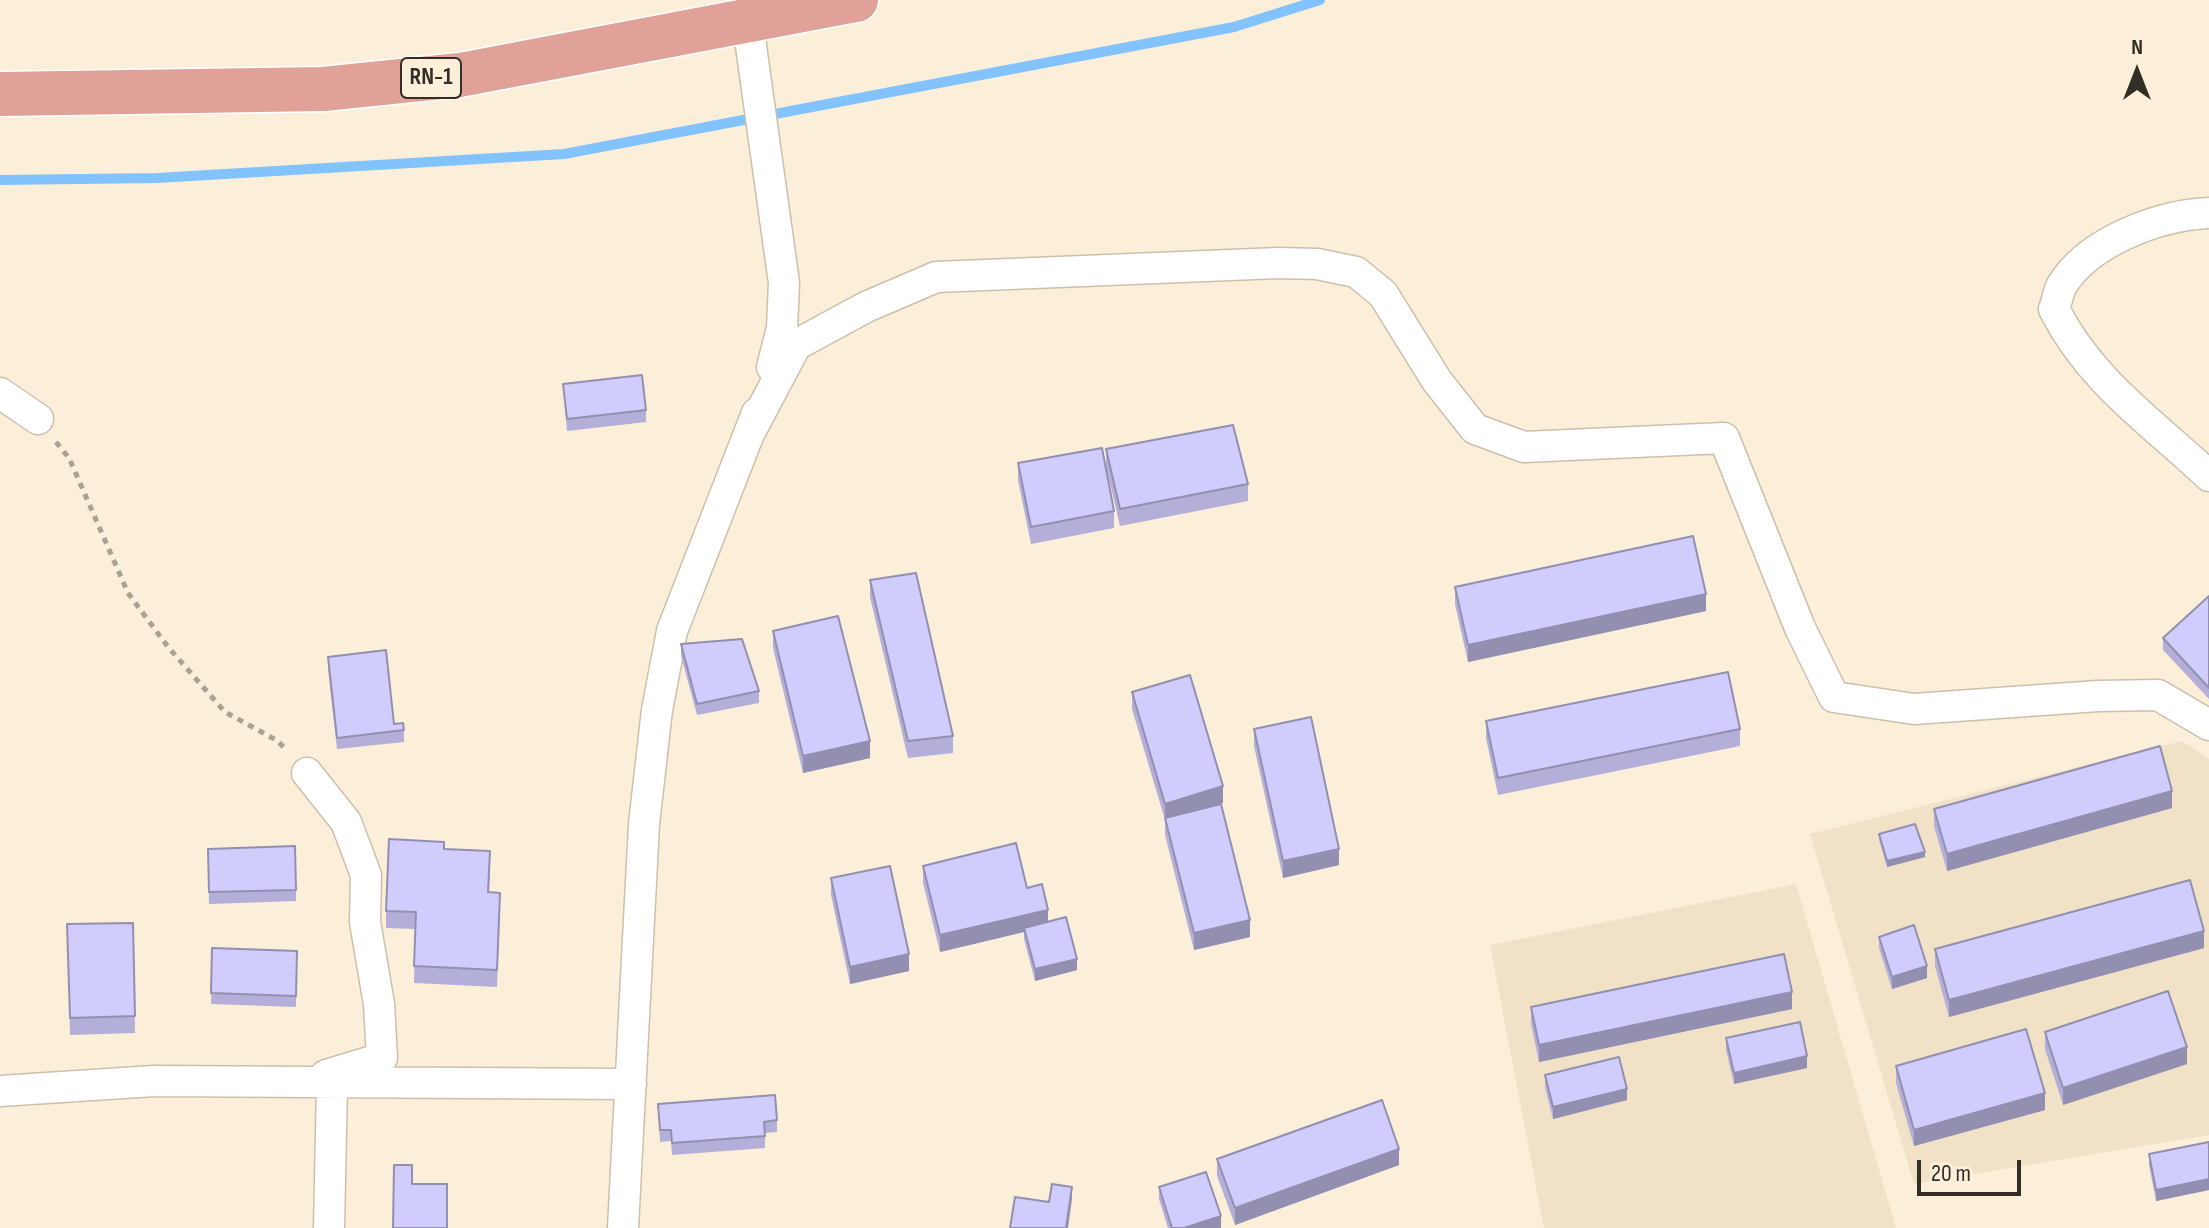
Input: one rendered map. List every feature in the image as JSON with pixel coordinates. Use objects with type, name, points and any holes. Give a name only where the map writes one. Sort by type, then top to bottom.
[{"type":"highway","name":"RN-1","points":[[0,94],[323,89],[460,75],[751,23],[856,0]]},
{"type":"street","points":[[623,1228],[644,824],[657,710],[672,631],[751,430],[782,328],[784,283],[751,23]]},
{"type":"street","points":[[2209,213],[2163,218],[2121,237],[2088,259],[2062,286],[2054,309],[2091,368],[2118,398],[2167,436],[2209,476]]},
{"type":"street","points":[[751,430],[796,345],[866,307],[936,277],[1223,263],[1330,267],[1356,272],[1383,294],[1437,381],[1475,429],[1524,447],[1724,438],[1800,628],[1834,697],[1914,709],[2098,696],[2158,695],[2209,725]]},
{"type":"street","points":[[0,393],[38,419]]},
{"type":"street","points":[[298,1084],[382,1058],[379,1004],[365,922],[366,875],[346,822],[307,773]]},
{"type":"street","points":[[0,1091],[154,1081],[631,1084]]},
{"type":"street","points":[[329,1228],[332,1084]]},
{"type":"path","points":[[38,419],[69,458],[128,593],[168,647],[225,712],[278,741],[307,773]]},
{"type":"shaded area","points":[[2182,741],[2209,759],[2209,1135],[1914,1184],[1810,834]]},
{"type":"shaded area","points":[[1796,884],[1896,1228],[1544,1228],[1490,945]]},
{"type":"building","points":[[642,375],[646,410],[567,419],[563,384]]},
{"type":"building","points":[[1233,425],[1248,484],[1120,509],[1106,449]]},
{"type":"building","points":[[1102,448],[1114,511],[1031,527],[1018,463]]},
{"type":"building","points":[[1693,536],[1706,594],[1468,645],[1455,587]]},
{"type":"building","points":[[916,573],[953,736],[908,741],[870,580]]},
{"type":"building","points":[[2209,596],[2209,688],[2163,638]]},
{"type":"building","points":[[838,616],[870,741],[803,756],[773,631]]},
{"type":"building","points":[[742,639],[759,691],[697,704],[681,644]]},
{"type":"building","points":[[386,650],[394,724],[403,723],[404,730],[337,738],[328,657]]},
{"type":"building","points":[[1728,672],[1740,729],[1498,778],[1486,721]]},
{"type":"building","points":[[1190,675],[1223,786],[1165,804],[1132,692]]},
{"type":"building","points":[[1311,717],[1339,849],[1283,861],[1254,729]]},
{"type":"building","points":[[2160,746],[2172,791],[1947,854],[1934,809]]},
{"type":"building","points":[[1221,804],[1250,920],[1194,933],[1165,818]]},
{"type":"building","points":[[1915,824],[1925,852],[1887,861],[1879,834]]},
{"type":"building","points":[[389,839],[444,842],[444,849],[490,851],[488,892],[500,893],[497,970],[414,966],[416,912],[386,911]]},
{"type":"building","points":[[1016,843],[1027,888],[1042,884],[1048,910],[940,935],[923,866]]},
{"type":"building","points":[[295,846],[296,890],[209,892],[208,849]]},
{"type":"building","points":[[890,866],[909,954],[850,967],[831,878]]},
{"type":"building","points":[[2190,880],[2204,931],[1949,1000],[1935,949]]},
{"type":"building","points":[[1066,917],[1077,959],[1035,969],[1024,928]]},
{"type":"building","points":[[133,923],[135,1016],[70,1018],[67,924]]},
{"type":"building","points":[[1914,925],[1927,966],[1892,977],[1879,937]]},
{"type":"building","points":[[212,948],[297,951],[296,996],[211,993]]},
{"type":"building","points":[[1784,954],[1792,992],[1539,1045],[1531,1007]]},
{"type":"building","points":[[2168,991],[2187,1047],[2063,1088],[2045,1032]]},
{"type":"building","points":[[1800,1022],[1807,1056],[1734,1073],[1726,1038]]},
{"type":"building","points":[[2026,1029],[2045,1093],[1914,1130],[1896,1066]]},
{"type":"building","points":[[1619,1057],[1627,1089],[1553,1107],[1545,1075]]},
{"type":"building","points":[[775,1095],[777,1120],[764,1122],[765,1136],[672,1143],[671,1130],[660,1130],[658,1104]]},
{"type":"building","points":[[1382,1100],[1399,1149],[1235,1208],[1217,1159]]},
{"type":"building","points":[[2209,1142],[2209,1179],[2156,1190],[2149,1154]]},
{"type":"building","points":[[394,1165],[412,1165],[412,1184],[447,1184],[447,1228],[393,1228]]},
{"type":"building","points":[[1206,1172],[1221,1216],[1184,1228],[1172,1228],[1159,1187]]},
{"type":"building","points":[[1052,1184],[1072,1187],[1066,1228],[1010,1228],[1015,1197],[1049,1202]]},
{"type":"waterway","points":[[0,180],[157,178],[564,154],[1234,27],[1320,0]]}]
